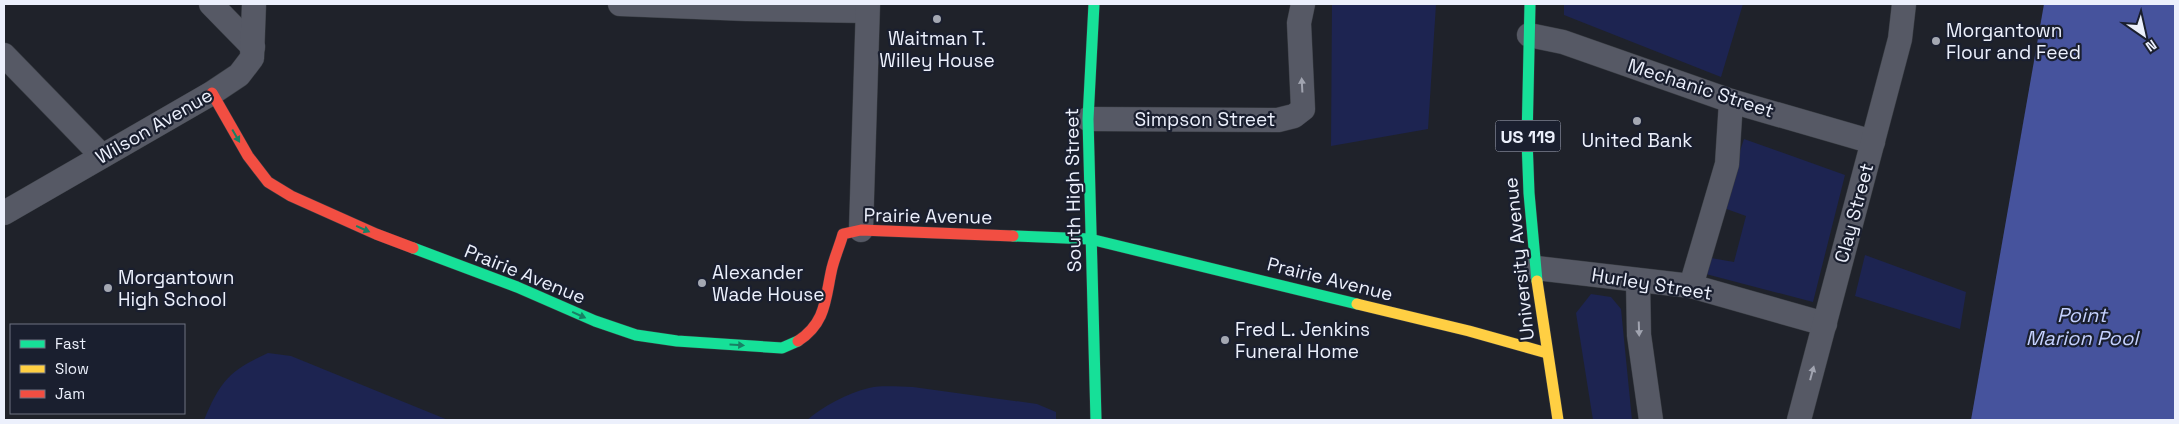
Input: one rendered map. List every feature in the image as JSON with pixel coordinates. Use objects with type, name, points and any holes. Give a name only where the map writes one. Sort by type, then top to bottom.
[{"type":"street","points":[[211,4],[253,47]]},
{"type":"street","name":"Wilson Avenue","points":[[4,214],[239,76],[252,58],[254,4]]},
{"type":"street","points":[[620,4],[746,9],[867,8],[861,230]]},
{"type":"street","name":"South High Street","points":[[1094,4],[1088,119],[1093,376],[1096,420]]},
{"type":"street","name":"Simpson Street","points":[[1088,119],[1278,120],[1294,116],[1303,109],[1299,23],[1303,4]]},
{"type":"street","name":"University Avenue","points":[[1530,4],[1527,159],[1536,268],[1558,420]]},
{"type":"street","name":"Clay Street","points":[[1799,420],[1900,39],[1904,4]]},
{"type":"street","name":"Mechanic Street","points":[[1529,35],[1563,42],[1731,100],[1874,142]]},
{"type":"street","points":[[4,55],[102,156]]},
{"type":"street","name":"Prairie Avenue","points":[[212,93],[248,156],[268,182],[291,196],[376,234],[517,287],[594,321],[636,335],[677,341],[782,348],[797,342],[812,332],[822,318],[833,265],[844,234],[861,230],[1090,238],[1460,328],[1547,353]]},
{"type":"street","points":[[1691,286],[1727,164],[1731,100]]},
{"type":"street","name":"Hurley Street","points":[[1536,268],[1691,286],[1825,324]]},
{"type":"street","points":[[1638,281],[1639,335],[1651,420]]},
{"type":"shaded area","points":[[1332,4],[1436,4],[1428,129],[1331,146]]},
{"type":"shaded area","points":[[1564,4],[1743,4],[1721,77],[1564,15]]},
{"type":"shaded area","points":[[1744,139],[1845,175],[1813,302],[1702,273],[1711,258],[1734,262],[1746,216],[1721,207]]},
{"type":"shaded area","points":[[1865,255],[1966,292],[1960,329],[1855,296]]},
{"type":"shaded area","points":[[1591,294],[1611,297],[1621,309],[1632,420],[1593,420],[1576,313]]},
{"type":"shaded area","points":[[268,353],[291,356],[448,420],[204,420],[215,395],[228,378],[244,365]]},
{"type":"shaded area","points":[[880,387],[913,387],[1037,404],[1056,412],[1056,420],[807,420],[836,401],[861,390]]},
{"type":"water","name":"Point Marion Pool","points":[[2044,4],[2175,4],[2175,420],[1971,420]]},
{"type":"traffic: fast","points":[[1094,4],[1088,119],[1096,420]]},
{"type":"traffic: fast","points":[[1530,4],[1527,140],[1529,193],[1537,281]]},
{"type":"traffic: fast","points":[[1013,236],[1090,239],[1357,304]]},
{"type":"traffic: fast","points":[[413,248],[517,287],[595,321],[636,335],[677,341],[782,348],[798,341]]},
{"type":"traffic: slow","points":[[1537,281],[1558,420]]},
{"type":"traffic: slow","points":[[1357,304],[1469,331],[1547,353]]},
{"type":"traffic: jam","points":[[212,93],[248,156],[268,182],[291,196],[376,234],[413,248]]},
{"type":"traffic: jam","points":[[798,341],[815,326],[820,317],[826,299],[833,264],[843,234],[861,230],[1013,236]]},
{"type":"place","name":"Waitman T. Willey House","points":[[937,19]]},
{"type":"place","name":"Morgantown Flour and Feed","points":[[1936,41]]},
{"type":"place","name":"United Bank","points":[[1637,121]]},
{"type":"place","name":"Alexander Wade House","points":[[702,283]]},
{"type":"place","name":"Morgantown High School","points":[[108,288]]},
{"type":"place","name":"Fred L. Jenkins Funeral Home","points":[[1225,340]]}]
